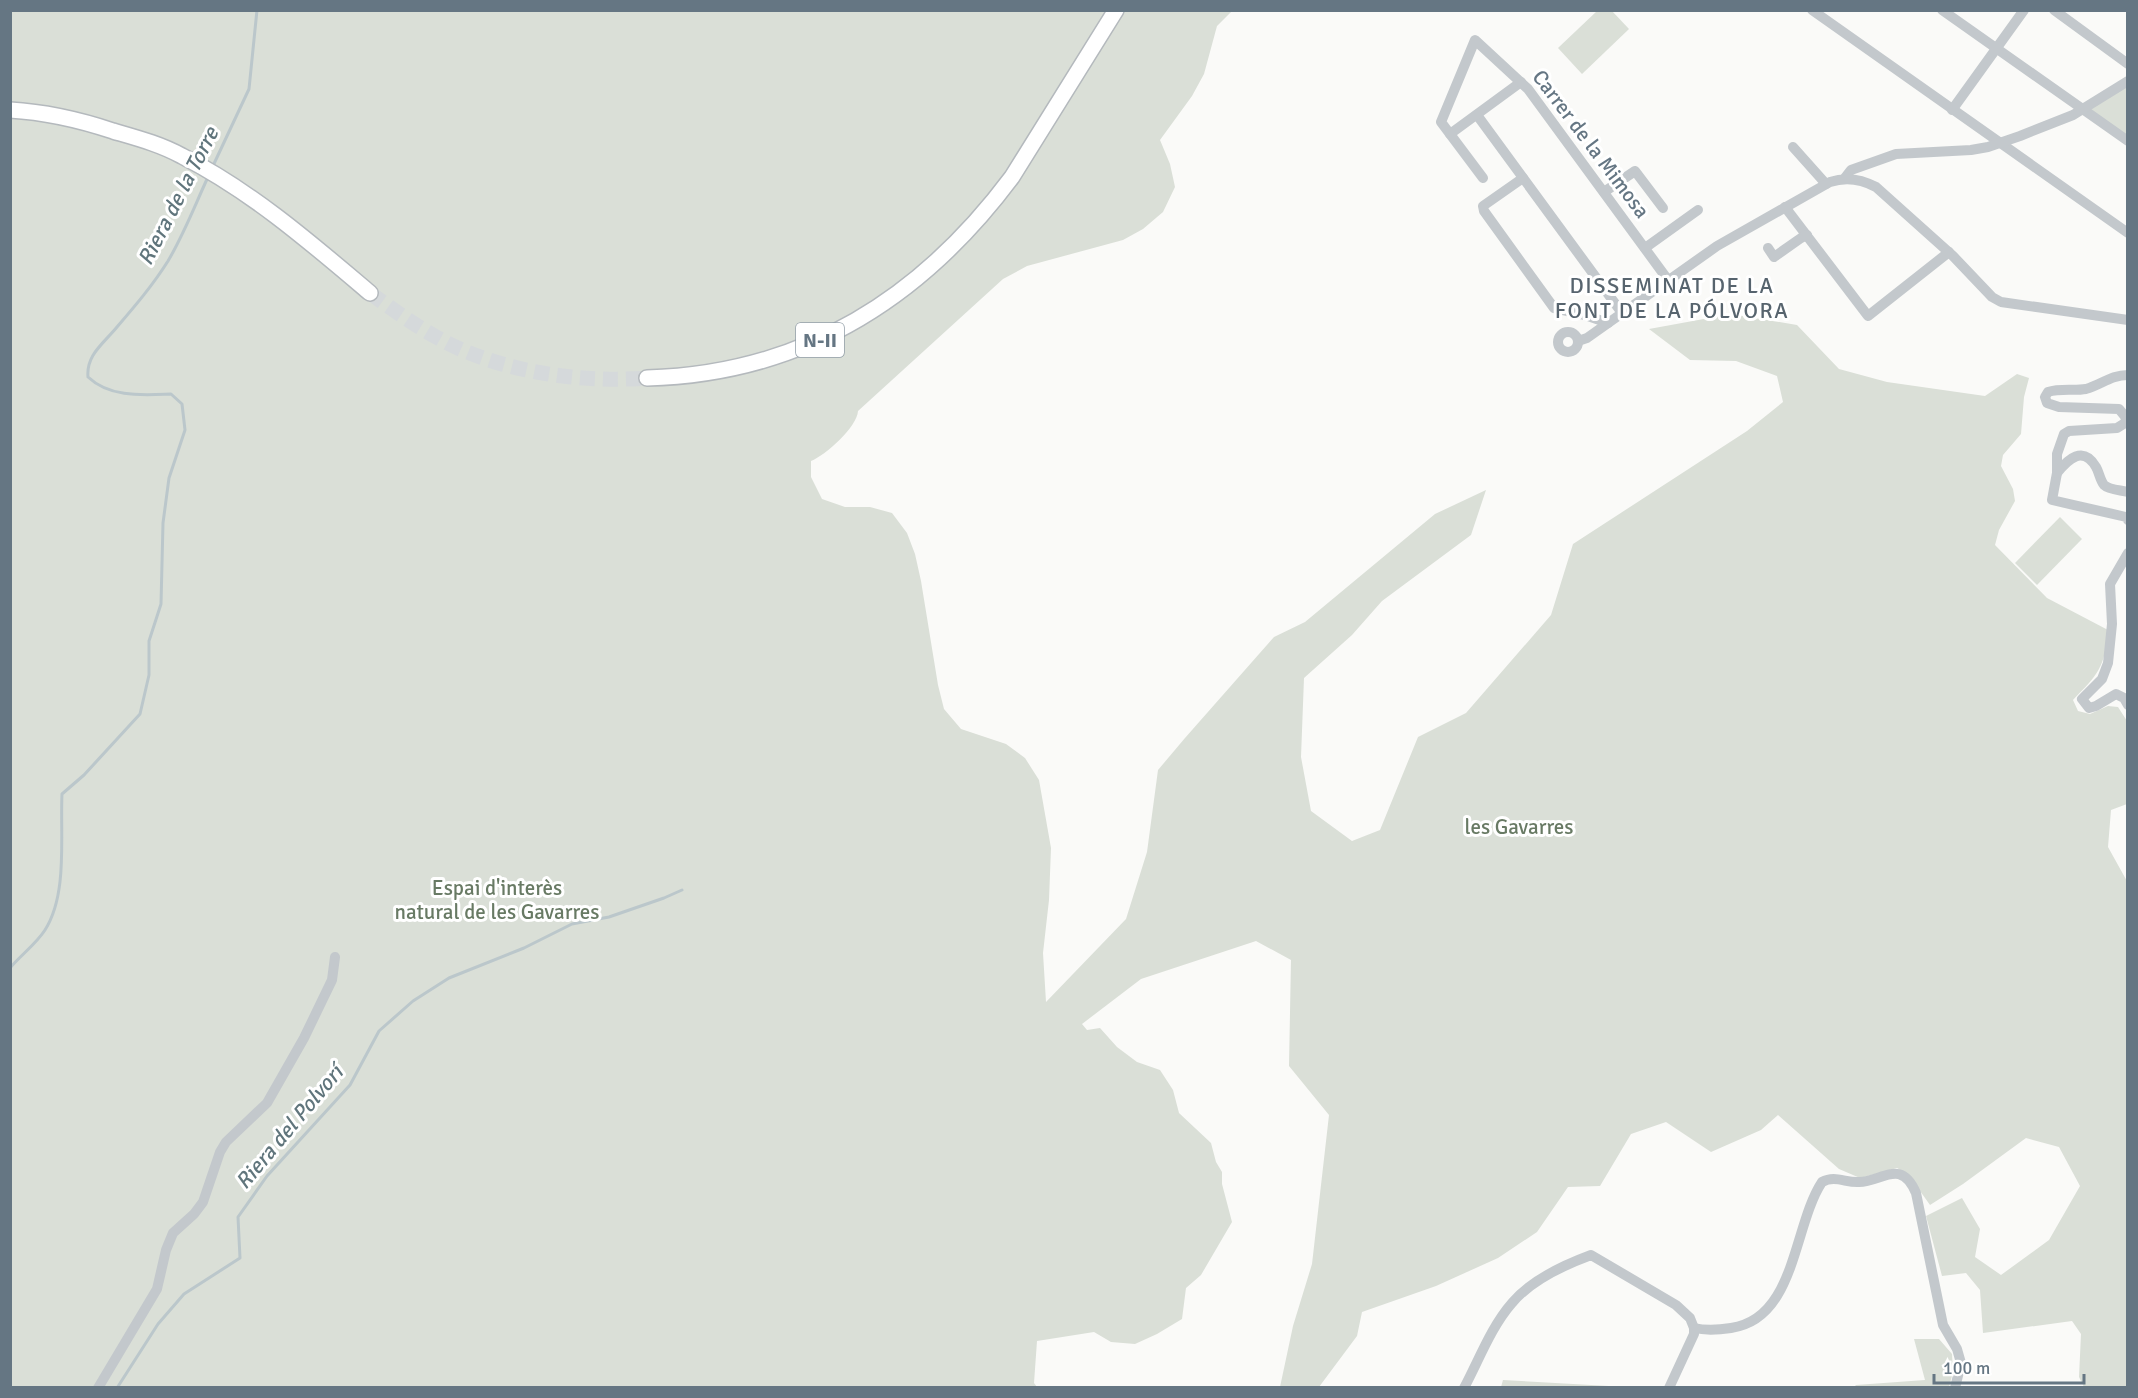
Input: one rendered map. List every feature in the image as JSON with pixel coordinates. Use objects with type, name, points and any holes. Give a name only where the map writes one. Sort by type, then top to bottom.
[{"type":"highway","name":"N-II","points":[[647,378],[712,372],[787,353],[845,327],[903,291],[943,257],[997,198],[1116,10]]},
{"type":"highway","points":[[10,110],[92,124],[160,146],[209,171],[267,209],[370,293]]},
{"type":"street","points":[[1812,10],[2127,233]]},
{"type":"street","points":[[1942,10],[2127,141]]},
{"type":"street","points":[[1953,110],[2024,10]]},
{"type":"street","points":[[2054,10],[2127,64]]},
{"type":"street","name":"Carrer de la Mimosa","points":[[1450,134],[1441,122],[1475,40],[1528,89],[1668,280]]},
{"type":"street","points":[[1844,179],[1851,170],[1896,154],[1971,150],[1999,143],[2083,110],[2127,81]]},
{"type":"street","points":[[1483,178],[1450,134],[1521,82]]},
{"type":"street","points":[[1477,115],[1622,313]]},
{"type":"street","points":[[1793,147],[1826,184]]},
{"type":"street","points":[[1604,192],[1635,171],[1663,208]]},
{"type":"street","points":[[1523,177],[1483,206],[1484,212],[1554,308],[1608,323]]},
{"type":"street","points":[[1578,341],[1587,338],[1717,246],[1826,184],[1844,179],[1862,181],[1876,187],[1949,252],[1992,297],[2001,302],[2127,320]]},
{"type":"street","points":[[1785,207],[1868,316],[1949,252]]},
{"type":"street","points":[[1645,248],[1698,210]]},
{"type":"street","points":[[1768,248],[1774,257],[1807,236]]},
{"type":"street","points":[[2127,375],[2111,377],[2084,389],[2054,390],[2048,392],[2045,397],[2047,403],[2059,407],[2119,409],[2125,414],[2127,419],[2125,423],[2117,428],[2069,431],[2064,434],[2057,454],[2057,473],[2052,500],[2126,517],[2127,520]]},
{"type":"street","points":[[2057,473],[2068,459],[2074,456],[2087,458],[2095,465],[2106,487],[2127,492]]},
{"type":"street","points":[[2127,553],[2110,584],[2112,624],[2108,663],[2102,679],[2082,699],[2089,708],[2116,694],[2124,698],[2127,705]]},
{"type":"street","points":[[98,1388],[157,1289],[166,1250],[173,1233],[204,1202],[220,1152],[226,1142],[267,1103],[304,1038],[332,980],[334,957]]},
{"type":"street","points":[[1694,1328],[1709,1330],[1742,1326],[1756,1319],[1771,1305],[1780,1291],[1812,1199],[1822,1182],[1833,1178],[1862,1182],[1884,1174],[1897,1173],[1909,1180],[1916,1193],[1943,1325],[1957,1349],[1961,1363],[1956,1388]]},
{"type":"street","points":[[1464,1388],[1496,1327],[1514,1300],[1547,1276],[1591,1255],[1676,1305],[1690,1318],[1694,1334],[1669,1388]]},
{"type":"green space","name":"Espai d'interès natural de les Gavarres","points":[[10,11],[1232,11],[1217,26],[1204,74],[1192,96],[1160,140],[1170,164],[1175,187],[1163,212],[1143,229],[1123,240],[1027,266],[1003,279],[858,411],[852,425],[840,440],[811,461],[811,477],[822,499],[845,507],[870,507],[892,513],[907,533],[921,581],[944,709],[961,729],[1006,744],[1025,758],[1039,780],[1051,848],[1049,900],[1043,953],[1046,1002],[1126,919],[1147,852],[1158,770],[1274,637],[1305,622],[1435,514],[1486,490],[1471,535],[1382,601],[1352,635],[1304,678],[1301,757],[1311,811],[1352,841],[1380,830],[1418,737],[1466,713],[1551,615],[1573,544],[1747,431],[1783,402],[1777,376],[1736,361],[1690,360],[1649,329],[1731,314],[1797,325],[1839,369],[1887,382],[1985,396],[2017,374],[2029,378],[2024,397],[2021,434],[2003,455],[2001,466],[2013,489],[2015,501],[1999,530],[1995,545],[2047,598],[2108,630],[2105,653],[2099,670],[2073,700],[2078,711],[2090,714],[2108,706],[2118,707],[2127,721],[2127,804],[2111,810],[2108,847],[2128,883],[2127,1387],[2084,1387],[2079,1377],[2081,1334],[2072,1321],[1983,1333],[1980,1290],[1966,1273],[1942,1276],[1926,1216],[1962,1198],[1980,1229],[1975,1257],[2001,1275],[2049,1240],[2080,1186],[2059,1147],[2026,1138],[1930,1205],[1908,1174],[1897,1168],[1860,1178],[1839,1169],[1778,1115],[1761,1130],[1711,1152],[1666,1122],[1631,1134],[1600,1186],[1568,1187],[1537,1232],[1498,1258],[1436,1286],[1362,1312],[1357,1336],[1319,1387],[1280,1387],[1293,1326],[1312,1264],[1329,1115],[1289,1066],[1291,960],[1256,941],[1141,979],[1082,1024],[1087,1030],[1100,1028],[1117,1047],[1137,1062],[1160,1070],[1173,1090],[1179,1113],[1211,1143],[1216,1162],[1222,1172],[1222,1184],[1232,1222],[1201,1275],[1186,1288],[1182,1319],[1135,1344],[1111,1342],[1094,1332],[1037,1341],[1034,1383],[1037,1387],[11,1387]]},
{"type":"green space","points":[[1597,11],[1612,11],[1629,29],[1582,74],[1558,48]]},
{"type":"green space","points":[[2127,85],[2127,140],[2086,110]]},
{"type":"green space","points":[[2060,517],[2082,539],[2037,585],[2015,563]]},
{"type":"green space","points":[[1914,1339],[1939,1339],[1952,1354],[1953,1372],[1949,1387],[1854,1387],[1925,1380]]},
{"type":"green space","points":[[1503,1380],[1609,1386],[1611,1387],[1501,1387]]},
{"type":"waterway","name":"Riera de la Torre","points":[[212,168],[249,89],[257,10]]},
{"type":"waterway","name":"Riera de la Torre","points":[[10,968],[37,940],[52,916],[60,882],[62,794],[84,775],[140,714],[149,675],[149,641],[161,604],[163,523],[169,478],[185,430],[182,404],[171,394],[127,394],[106,389],[88,377],[88,369],[96,350],[144,295],[168,261],[208,177]]},
{"type":"waterway","name":"Riera del Polvorí","points":[[117,1388],[158,1324],[184,1294],[240,1258],[238,1217],[267,1176],[350,1085],[379,1031],[413,1001],[449,978],[524,948],[572,924],[609,917],[682,890]]},
{"type":"tunnel","points":[[370,293],[429,333],[462,350],[513,367],[567,377],[647,378]]},
{"type":"district","name":"DISSEMINAT DE LA FONT DE LA PÓLVORA","points":[[1672,298]]},
{"type":"park label","name":"les Gavarres","points":[[1519,827]]}]
